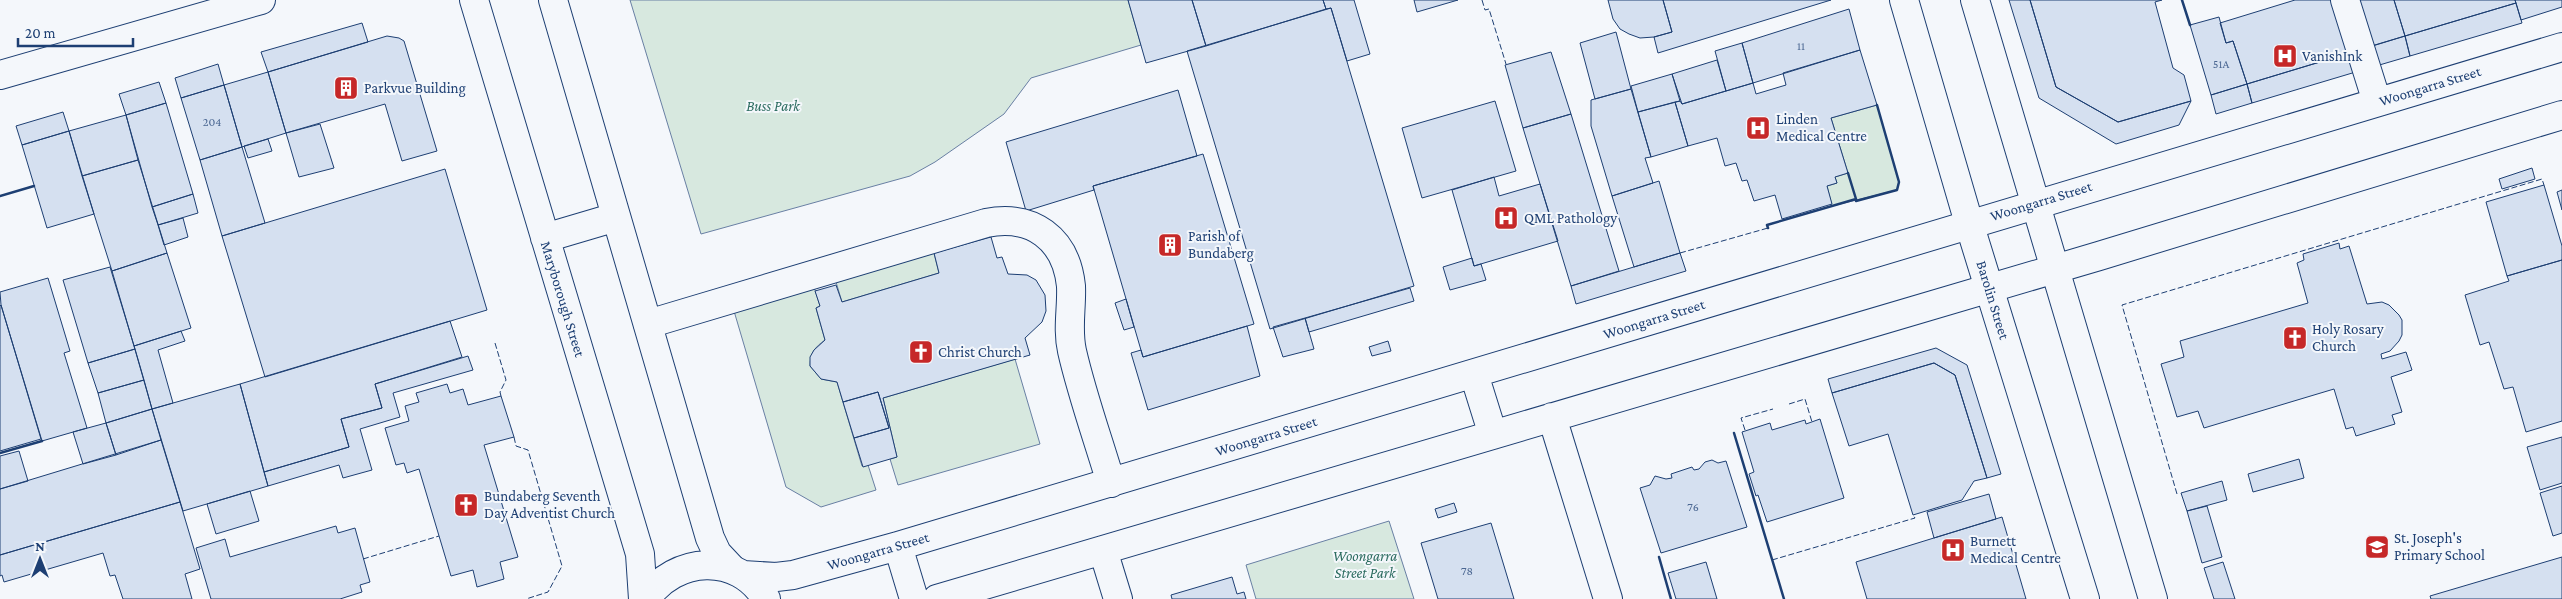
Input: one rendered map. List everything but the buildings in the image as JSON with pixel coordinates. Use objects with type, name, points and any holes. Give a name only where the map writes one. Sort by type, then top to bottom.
[{"type":"street","points":[[0,75],[261,0]]},
{"type":"street","name":"Maryborough Street","points":[[474,0],[640,554],[644,599]]},
{"type":"street","points":[[553,0],[710,538],[718,553],[759,589],[766,599]]},
{"type":"street","name":"Barolin Street","points":[[1904,0],[1969,223],[2085,599]]},
{"type":"street","points":[[1975,0],[2152,599]]},
{"type":"street","points":[[2346,0],[2377,102]]},
{"type":"street","name":"Woongarra Street","points":[[644,599],[654,586],[671,573],[691,566],[712,565],[738,572],[776,577],[898,546],[2562,46]]},
{"type":"street","points":[[937,599],[2055,269],[2562,116]]},
{"type":"street","points":[[545,238],[616,217]]},
{"type":"street","points":[[648,324],[986,223],[1008,221],[1027,225],[1042,231],[1053,240],[1068,269],[1071,299],[1070,343],[1111,483]]},
{"type":"street","points":[[1474,374],[1493,435]]},
{"type":"street","points":[[1552,418],[1608,599]]},
{"type":"street","points":[[898,546],[914,599]]},
{"type":"street","points":[[1103,550],[1118,599]]},
{"type":"green space","name":"Buss Park","points":[[630,0],[1128,0],[1141,45],[1031,78],[1004,114],[935,162],[910,176],[701,234]]},
{"type":"green space","points":[[1877,105],[1899,182],[1897,190],[1832,206],[1827,186],[1837,183],[1835,177],[1848,173],[1831,118]]},
{"type":"green space","points":[[934,253],[939,273],[842,302],[836,282]]},
{"type":"green space","points":[[814,287],[820,306],[816,308],[825,340],[814,351],[810,366],[821,379],[837,382],[862,466],[868,465],[876,490],[821,507],[786,487],[734,311]]},
{"type":"green space","points":[[1015,359],[1040,444],[898,485],[890,459],[897,457],[883,398]]},
{"type":"green space","name":"Woongarra Street Park","points":[[1389,521],[1414,599],[1256,599],[1246,565]]},
{"type":"fence","points":[[1482,0],[1485,10],[1489,9],[1506,64]]},
{"type":"fence","points":[[2177,494],[2122,305],[2542,179],[2544,185]]},
{"type":"fence","points":[[1680,253],[1768,228]]},
{"type":"fence","points":[[495,343],[506,380],[500,392],[501,396]]},
{"type":"fence","points":[[1789,404],[1805,399],[1812,422]]},
{"type":"fence","points":[[1745,430],[1741,418],[1773,409]]},
{"type":"fence","points":[[514,437],[516,446],[528,450],[562,566],[548,592],[526,599]]},
{"type":"fence","points":[[1772,560],[1915,518],[1913,515]]},
{"type":"fence","points":[[363,559],[439,536]]},
{"type":"wall","points":[[2182,0],[2190,25]]},
{"type":"wall","points":[[1856,199],[1856,201],[1897,190],[1899,182],[1877,105]]},
{"type":"wall","points":[[1768,228],[1767,225],[1856,199],[1848,173]]},
{"type":"wall","points":[[0,196],[34,186]]},
{"type":"wall","points":[[1734,433],[1784,599]]},
{"type":"wall","points":[[0,453],[42,441]]},
{"type":"wall","points":[[1659,557],[1671,599]]},
{"type":"place","name":"VanishInk","points":[[2285,56]]},
{"type":"place","name":"Parkvue Building","points":[[346,88]]},
{"type":"place","name":"Linden Medical Centre","points":[[1758,128]]},
{"type":"place","name":"QML Pathology","points":[[1506,218]]},
{"type":"place","name":"Parish of Bundaberg","points":[[1170,245]]},
{"type":"place","name":"Holy Rosary Church","points":[[2295,338]]},
{"type":"place","name":"Christ Church","points":[[921,352]]},
{"type":"place","name":"Bundaberg Seventh Day Adventist Church","points":[[466,505]]},
{"type":"place","name":"St. Joseph's Primary School","points":[[2377,547]]},
{"type":"place","name":"Burnett Medical Centre","points":[[1953,550]]}]
